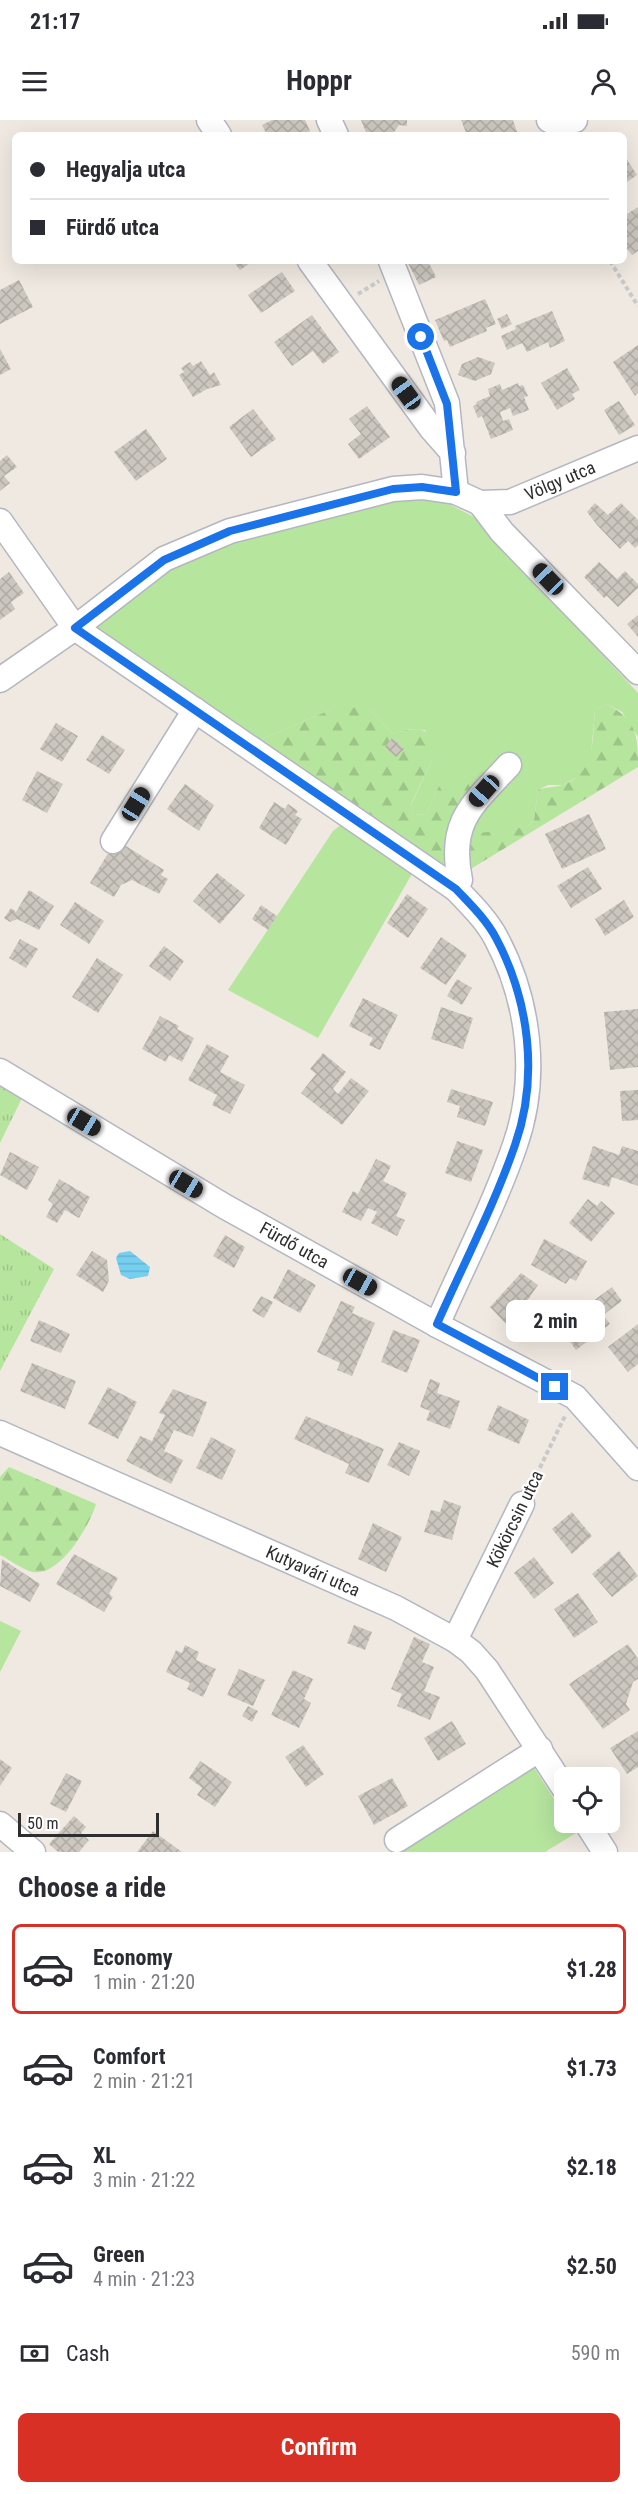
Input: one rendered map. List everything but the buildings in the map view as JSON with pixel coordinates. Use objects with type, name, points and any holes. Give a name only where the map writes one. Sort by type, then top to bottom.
[{"type":"street","points":[[549,120],[553,122],[575,120]]},
{"type":"street","points":[[312,264],[431,428],[453,453]]},
{"type":"street","points":[[393,266],[447,404],[456,492]]},
{"type":"street","name":"Völgy utca","points":[[480,503],[510,502],[638,448]]},
{"type":"street","points":[[0,680],[75,628],[164,560],[230,531],[393,489],[422,487],[456,492],[480,503],[502,532],[638,672]]},
{"type":"street","points":[[0,521],[75,628],[456,889],[478,912],[495,938],[521,999],[527,1029],[528,1071],[524,1111],[516,1144],[437,1324]]},
{"type":"street","points":[[113,841],[195,710]]},
{"type":"street","points":[[456,889],[460,880],[455,857],[456,839],[472,804],[508,765]]},
{"type":"street","name":"Fürdő utca","points":[[0,1071],[224,1206],[437,1324],[575,1397],[638,1468]]},
{"type":"street","name":"Kutyavári utca","points":[[0,1433],[396,1608],[455,1640],[471,1652],[487,1670],[554,1772]]},
{"type":"street","name":"Kökörcsin utca","points":[[455,1640],[522,1504]]},
{"type":"street","points":[[397,1839],[540,1749]]},
{"type":"street","points":[[0,1824],[33,1852]]},
{"type":"street","points":[[593,1833],[605,1852]]},
{"type":"path","points":[[612,264],[638,306]]},
{"type":"path","points":[[342,304],[393,266]]},
{"type":"path","name":"Kökörcsin utca","points":[[522,1504],[575,1397]]},
{"type":"green space","points":[[423,499],[447,503],[474,517],[638,693],[638,737],[622,712],[607,704],[595,710],[591,754],[584,773],[563,785],[548,785],[538,790],[534,820],[526,828],[503,832],[482,841],[444,870],[447,834],[473,793],[440,784],[426,815],[414,814],[411,805],[436,751],[425,730],[409,729],[393,734],[369,709],[330,710],[255,742],[97,630],[96,625],[156,577],[213,547],[397,500]]},
{"type":"green space","points":[[607,704],[617,710],[634,730],[638,767],[469,870],[465,841],[479,833],[527,827],[534,820],[538,790],[565,784],[582,771],[590,753],[595,710]]},
{"type":"green space","points":[[347,707],[369,709],[393,734],[414,729],[433,736],[436,751],[411,804],[414,814],[426,815],[440,784],[453,776],[466,780],[473,793],[447,834],[444,870],[255,742],[330,710]]},
{"type":"green space","points":[[342,824],[413,872],[318,1038],[228,990],[333,831]]},
{"type":"green space","points":[[0,1084],[22,1098],[0,1143]]},
{"type":"green space","points":[[0,1234],[54,1269],[0,1371]]},
{"type":"green space","points":[[9,1467],[96,1504],[81,1536],[72,1548],[53,1566],[43,1571],[29,1571],[0,1555],[0,1477]]},
{"type":"green space","points":[[0,1621],[21,1631],[0,1672]]},
{"type":"green space","points":[[530,1761],[554,1799],[554,1833],[576,1833],[545,1852],[394,1852]]},
{"type":"water","points":[[130,1251],[150,1267],[148,1276],[130,1279],[121,1275],[116,1258],[119,1253]]},
{"type":"route","points":[[421,337],[447,404],[456,492],[422,487],[393,489],[230,531],[164,560],[145,572],[75,628],[456,889],[478,912],[495,938],[521,999],[527,1029],[528,1071],[524,1111],[516,1144],[437,1324],[555,1387]]}]
